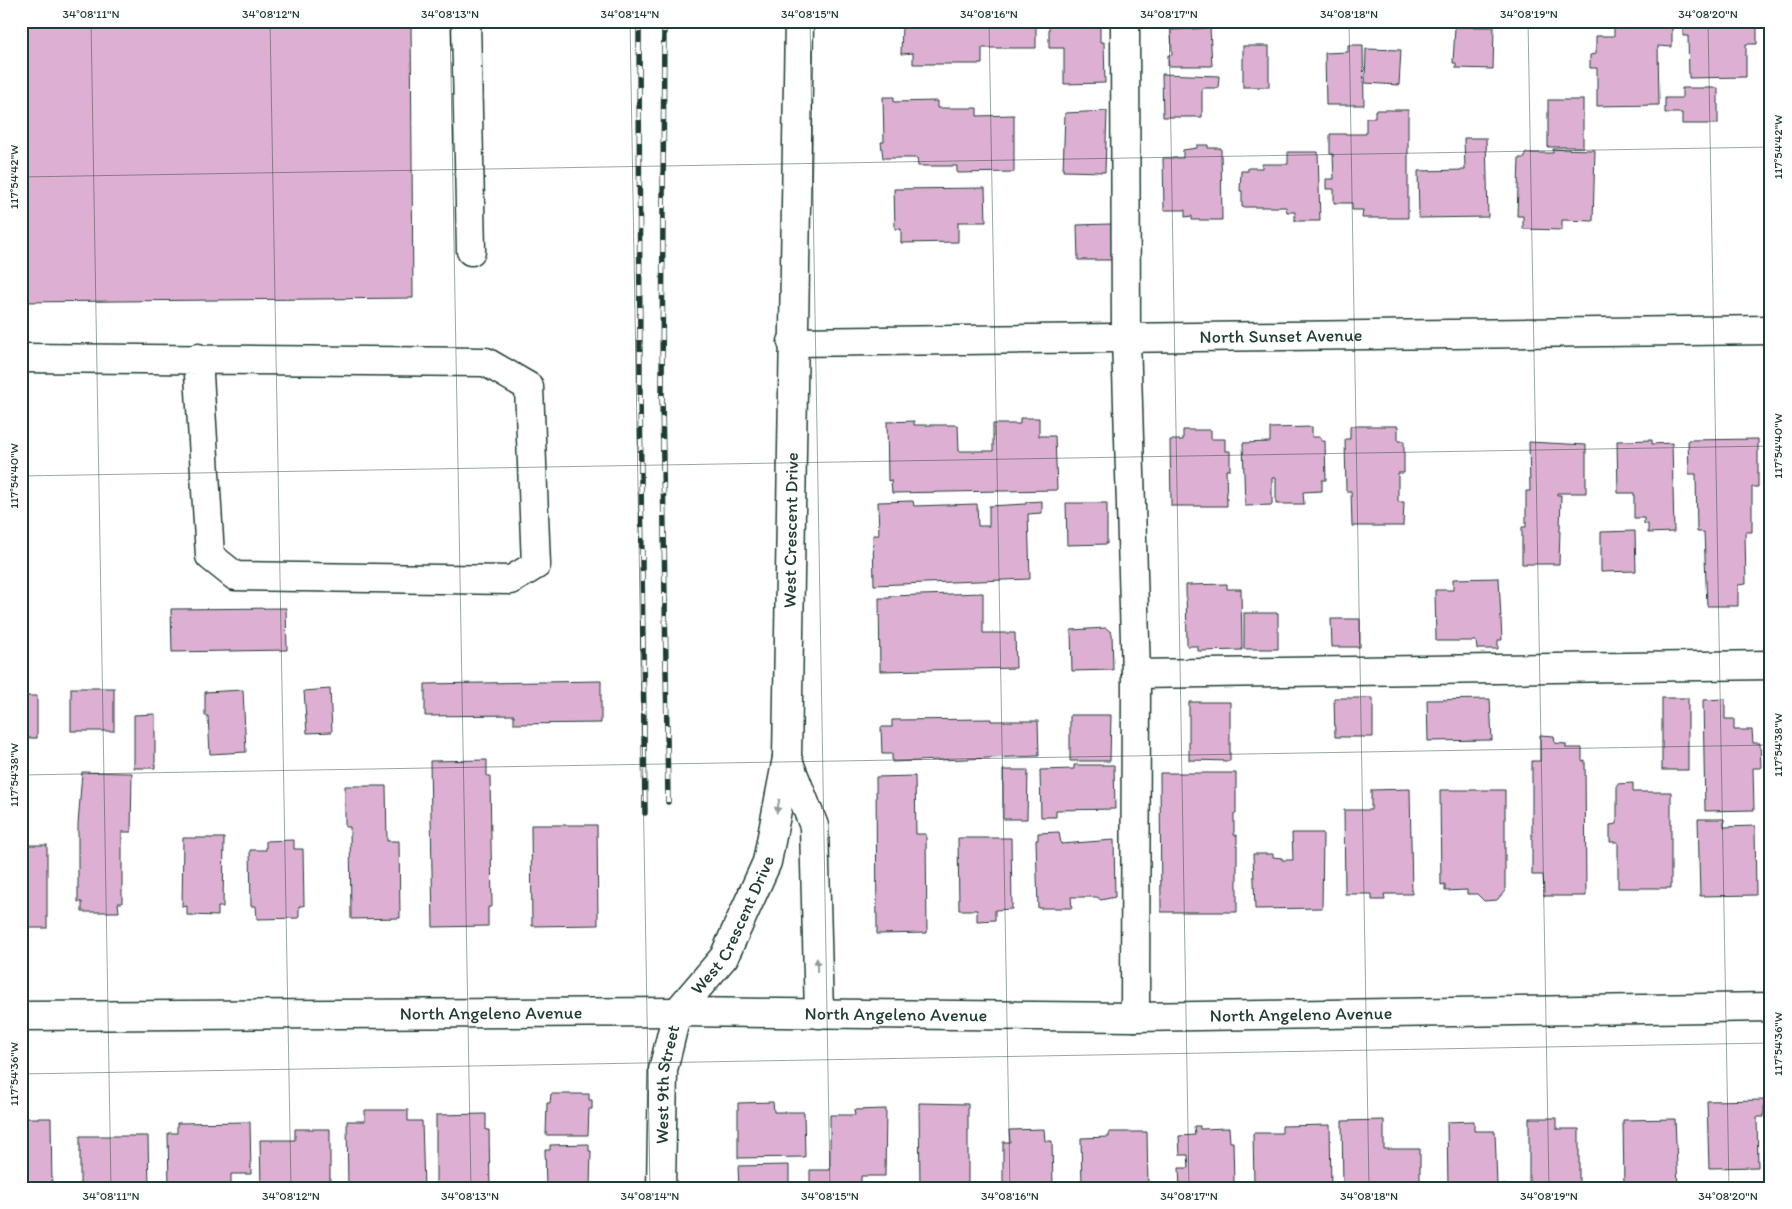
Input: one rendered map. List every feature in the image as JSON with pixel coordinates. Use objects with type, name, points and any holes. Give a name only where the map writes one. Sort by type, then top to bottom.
[{"type":"street","points":[[466,21],[471,250]]},
{"type":"street","name":"West Crescent Drive","points":[[678,1012],[724,957],[767,862],[787,758],[792,342],[799,21]]},
{"type":"street","points":[[1125,21],[1126,338],[1136,674],[1135,1017]]},
{"type":"street","name":"North Sunset Avenue","points":[[792,342],[1771,330]]},
{"type":"street","points":[[21,358],[198,358],[486,362],[529,387],[536,565],[511,580],[235,576],[210,556],[198,358]]},
{"type":"street","points":[[1136,674],[1771,665]]},
{"type":"street","points":[[787,758],[814,826],[818,1014]]},
{"type":"street","name":"North Angeleno Avenue","points":[[21,1016],[678,1012],[1135,1017],[1771,1007]]},
{"type":"street","name":"West 9th Street","points":[[661,1188],[663,1070],[678,1012]]},
{"type":"building","points":[[21,21],[411,21],[413,298],[21,302]]},
{"type":"building","points":[[913,21],[1036,21],[1036,48],[982,48],[982,64],[913,64],[913,53],[901,54],[902,25],[913,25]]},
{"type":"building","points":[[1049,21],[1100,21],[1100,42],[1104,42],[1105,83],[1064,84],[1064,48],[1049,48]]},
{"type":"building","points":[[1614,21],[1672,21],[1672,47],[1658,46],[1659,105],[1597,106],[1597,68],[1590,68],[1590,55],[1596,54],[1596,36],[1614,36]]},
{"type":"building","points":[[1683,21],[1757,21],[1757,44],[1746,44],[1746,77],[1689,78],[1688,36],[1683,36]]},
{"type":"building","points":[[1455,27],[1494,27],[1493,69],[1456,68],[1456,63],[1453,63]]},
{"type":"building","points":[[1210,28],[1212,66],[1168,66],[1168,55],[1172,55],[1171,30]]},
{"type":"building","points":[[1348,45],[1363,45],[1364,105],[1326,105],[1325,53],[1348,52]]},
{"type":"building","points":[[1243,46],[1269,46],[1269,87],[1243,87]]},
{"type":"building","points":[[1366,49],[1401,50],[1399,85],[1365,83]]},
{"type":"building","points":[[1162,74],[1219,76],[1218,88],[1202,88],[1202,117],[1163,117]]},
{"type":"building","points":[[1682,88],[1718,88],[1718,124],[1682,124],[1682,113],[1665,113],[1665,98],[1682,98]]},
{"type":"building","points":[[883,97],[894,97],[894,102],[937,101],[937,108],[977,108],[977,116],[1014,115],[1014,172],[957,173],[957,166],[918,166],[917,158],[883,158],[881,142],[884,142]]},
{"type":"building","points":[[1548,100],[1583,100],[1583,147],[1548,147]]},
{"type":"building","points":[[1375,110],[1408,110],[1408,218],[1362,218],[1363,210],[1352,210],[1352,203],[1334,203],[1334,189],[1326,189],[1326,179],[1334,179],[1333,154],[1330,154],[1330,134],[1366,134],[1366,118],[1375,118]]},
{"type":"building","points":[[1107,111],[1105,172],[1063,171],[1065,113]]},
{"type":"building","points":[[1464,138],[1486,138],[1488,217],[1419,218],[1418,171],[1465,170]]},
{"type":"building","points":[[1197,145],[1208,145],[1208,148],[1221,148],[1222,220],[1192,220],[1192,216],[1185,217],[1185,210],[1164,210],[1163,158],[1183,158],[1183,150],[1197,148]]},
{"type":"building","points":[[1553,149],[1595,150],[1593,221],[1562,220],[1562,230],[1523,229],[1523,216],[1517,216],[1519,158],[1525,158],[1525,153],[1553,153]]},
{"type":"building","points":[[1288,152],[1318,152],[1320,221],[1295,221],[1295,212],[1287,212],[1286,207],[1242,207],[1242,191],[1240,191],[1241,171],[1248,171],[1248,168],[1262,168],[1262,164],[1288,164]]},
{"type":"building","points":[[985,188],[986,222],[958,222],[958,242],[901,243],[901,229],[895,229],[894,189]]},
{"type":"building","points":[[1111,224],[1113,260],[1078,260],[1077,225]]},
{"type":"building","points":[[1020,418],[1039,418],[1039,436],[1055,436],[1057,490],[892,493],[891,480],[888,481],[887,422],[914,421],[914,425],[958,425],[959,451],[993,451],[993,424],[1020,424]]},
{"type":"building","points":[[1350,426],[1398,426],[1398,441],[1404,441],[1404,473],[1398,473],[1398,502],[1404,502],[1403,526],[1352,526],[1351,491],[1346,491],[1345,439],[1350,439]]},
{"type":"building","points":[[1312,427],[1312,437],[1321,437],[1321,441],[1325,441],[1326,480],[1322,480],[1322,491],[1303,492],[1304,504],[1276,504],[1276,478],[1272,478],[1272,505],[1245,506],[1243,443],[1270,442],[1270,428]]},
{"type":"building","points":[[1183,430],[1211,430],[1211,439],[1225,439],[1225,451],[1230,451],[1230,470],[1226,470],[1227,506],[1171,506],[1170,440],[1183,440]]},
{"type":"building","points":[[1758,439],[1758,487],[1752,487],[1752,532],[1745,532],[1746,584],[1738,585],[1738,606],[1707,606],[1704,532],[1697,532],[1696,474],[1689,474],[1688,440]]},
{"type":"building","points":[[1652,440],[1652,444],[1672,443],[1674,532],[1648,533],[1648,524],[1644,524],[1644,518],[1634,518],[1634,493],[1618,493],[1617,441]]},
{"type":"building","points":[[1529,442],[1586,445],[1586,493],[1557,493],[1557,495],[1561,495],[1559,564],[1522,564],[1522,527],[1526,527],[1526,491],[1530,491]]},
{"type":"building","points":[[913,501],[914,506],[977,504],[978,526],[989,526],[989,506],[1042,501],[1042,513],[1028,514],[1030,579],[874,585],[873,535],[879,535],[878,502]]},
{"type":"building","points":[[1066,503],[1107,503],[1107,544],[1067,545]]},
{"type":"building","points":[[1635,531],[1636,571],[1601,572],[1601,532]]},
{"type":"building","points":[[1499,578],[1502,640],[1498,640],[1498,649],[1477,649],[1476,641],[1436,641],[1435,590],[1453,590],[1453,579]]},
{"type":"building","points":[[1227,584],[1227,589],[1241,589],[1242,650],[1198,651],[1198,646],[1187,646],[1186,585]]},
{"type":"building","points":[[983,593],[983,633],[1015,633],[1016,668],[880,671],[879,598]]},
{"type":"building","points":[[286,608],[287,650],[172,652],[171,609]]},
{"type":"building","points":[[1244,613],[1278,613],[1278,649],[1244,649]]},
{"type":"building","points":[[1331,619],[1360,619],[1360,647],[1332,647]]},
{"type":"building","points":[[1106,628],[1112,633],[1113,670],[1072,671],[1071,630]]},
{"type":"building","points":[[601,681],[601,723],[514,724],[514,715],[425,716],[425,684]]},
{"type":"building","points":[[71,688],[114,688],[114,731],[71,731]]},
{"type":"building","points":[[330,689],[332,732],[307,733],[304,691]]},
{"type":"building","points":[[243,690],[246,752],[210,754],[208,716],[205,716],[205,692]]},
{"type":"building","points":[[21,696],[37,696],[37,738],[21,738]]},
{"type":"building","points":[[1334,698],[1373,698],[1373,737],[1335,737]]},
{"type":"building","points":[[1662,698],[1688,698],[1688,770],[1662,770]]},
{"type":"building","points":[[1490,699],[1492,740],[1428,741],[1427,700]]},
{"type":"building","points":[[1725,699],[1725,719],[1734,719],[1734,730],[1752,730],[1753,743],[1760,743],[1761,768],[1753,768],[1754,810],[1705,811],[1703,700]]},
{"type":"building","points":[[1189,702],[1230,702],[1230,761],[1189,760]]},
{"type":"building","points":[[155,714],[155,768],[134,768],[134,715]]},
{"type":"building","points":[[1070,715],[1111,715],[1110,761],[1070,761]]},
{"type":"building","points":[[991,719],[991,721],[1038,721],[1039,756],[892,762],[892,754],[882,754],[881,727],[892,727],[892,720]]},
{"type":"building","points":[[1540,735],[1554,736],[1555,743],[1566,744],[1566,748],[1582,748],[1582,761],[1585,760],[1586,896],[1544,896],[1543,875],[1532,875],[1532,761],[1540,761]]},
{"type":"building","points":[[487,760],[487,776],[490,776],[492,907],[488,907],[488,926],[433,927],[430,761]]},
{"type":"building","points":[[1074,765],[1114,765],[1115,809],[1056,810],[1056,817],[1041,817],[1040,770],[1074,769]]},
{"type":"building","points":[[1003,770],[1028,770],[1027,819],[1003,819]]},
{"type":"building","points":[[82,772],[132,773],[131,832],[122,832],[122,903],[118,903],[119,912],[82,912],[82,902],[78,902],[78,825]]},
{"type":"building","points":[[1160,773],[1236,773],[1234,835],[1237,835],[1237,912],[1161,912]]},
{"type":"building","points":[[915,776],[916,834],[926,834],[927,933],[877,934],[876,777]]},
{"type":"building","points":[[1633,783],[1633,792],[1671,792],[1671,888],[1618,888],[1618,842],[1610,842],[1610,825],[1617,824],[1617,784]]},
{"type":"building","points":[[345,786],[386,786],[387,841],[399,841],[400,918],[351,919],[350,827],[345,827]]},
{"type":"building","points":[[1410,789],[1412,894],[1384,894],[1385,900],[1372,900],[1372,894],[1345,894],[1344,810],[1371,810],[1371,790]]},
{"type":"building","points":[[1440,790],[1505,790],[1505,891],[1497,900],[1484,901],[1477,894],[1467,894],[1467,890],[1445,891],[1445,884],[1441,885]]},
{"type":"building","points":[[1698,819],[1724,819],[1724,827],[1755,826],[1756,895],[1700,896]]},
{"type":"building","points":[[531,825],[597,825],[598,925],[532,926]]},
{"type":"building","points":[[1059,832],[1061,844],[1114,840],[1115,897],[1101,900],[1097,897],[1071,897],[1072,908],[1038,908],[1036,840],[1038,840],[1038,833]]},
{"type":"building","points":[[1292,833],[1323,833],[1322,908],[1255,909],[1253,854],[1273,854],[1273,857],[1282,858],[1282,860],[1293,860]]},
{"type":"building","points":[[183,838],[224,838],[223,907],[218,907],[218,916],[187,915],[187,906],[182,907]]},
{"type":"building","points":[[958,838],[1011,838],[1012,909],[995,910],[995,920],[977,921],[977,910],[959,910]]},
{"type":"building","points":[[294,840],[294,849],[303,849],[304,906],[299,906],[299,918],[257,919],[256,906],[251,906],[250,850],[266,850],[266,841]]},
{"type":"building","points":[[21,845],[47,845],[47,928],[21,928]]},
{"type":"building","points":[[551,1094],[589,1094],[589,1100],[592,1100],[592,1109],[589,1109],[588,1135],[546,1135],[547,1103],[550,1103]]},
{"type":"building","points":[[1764,1100],[1764,1117],[1757,1117],[1758,1167],[1709,1168],[1707,1101]]},
{"type":"building","points":[[773,1102],[774,1112],[804,1112],[805,1157],[738,1158],[738,1103]]},
{"type":"building","points":[[919,1103],[968,1104],[968,1188],[920,1188]]},
{"type":"building","points":[[886,1109],[885,1176],[861,1176],[861,1188],[810,1188],[810,1170],[830,1170],[830,1115],[855,1115],[854,1110]]},
{"type":"building","points":[[365,1110],[408,1110],[408,1121],[422,1121],[424,1188],[348,1188],[347,1121],[365,1121]]},
{"type":"building","points":[[486,1114],[486,1130],[489,1130],[490,1188],[436,1188],[436,1115]]},
{"type":"building","points":[[21,1118],[51,1118],[52,1188],[21,1188]]},
{"type":"building","points":[[1529,1118],[1557,1118],[1557,1129],[1579,1129],[1579,1183],[1582,1183],[1582,1188],[1529,1187]]},
{"type":"building","points":[[1675,1119],[1678,1188],[1624,1188],[1623,1120]]},
{"type":"building","points":[[1384,1120],[1384,1149],[1420,1149],[1420,1188],[1343,1188],[1342,1121]]},
{"type":"building","points":[[1474,1121],[1474,1131],[1495,1131],[1497,1185],[1506,1185],[1506,1188],[1448,1188],[1447,1122]]},
{"type":"building","points":[[250,1122],[251,1174],[231,1174],[231,1188],[169,1188],[168,1133],[177,1133],[177,1123]]},
{"type":"building","points":[[1330,1125],[1331,1188],[1274,1188],[1274,1182],[1254,1183],[1253,1133],[1282,1133],[1282,1126]]},
{"type":"building","points":[[1194,1126],[1200,1126],[1200,1129],[1229,1128],[1230,1142],[1233,1142],[1234,1183],[1197,1184],[1197,1188],[1180,1188],[1179,1168],[1189,1168],[1188,1155],[1180,1155],[1179,1136],[1195,1135]]},
{"type":"building","points":[[295,1129],[330,1129],[330,1187],[261,1188],[260,1140],[295,1140]]},
{"type":"building","points":[[1044,1129],[1045,1141],[1052,1141],[1053,1188],[1003,1188],[1003,1142],[1010,1142],[1009,1130]]},
{"type":"building","points":[[1109,1132],[1147,1132],[1148,1188],[1082,1188],[1081,1138],[1109,1137]]},
{"type":"building","points":[[80,1136],[148,1136],[149,1188],[80,1188]]},
{"type":"building","points":[[589,1144],[589,1151],[591,1151],[590,1187],[546,1187],[545,1150],[550,1150],[550,1145]]},
{"type":"building","points":[[789,1165],[789,1188],[739,1188],[738,1166]]},
{"type":"railway","points":[[639,21],[640,392],[645,813]]},
{"type":"railway","points":[[664,21],[662,394],[668,802]]}]
